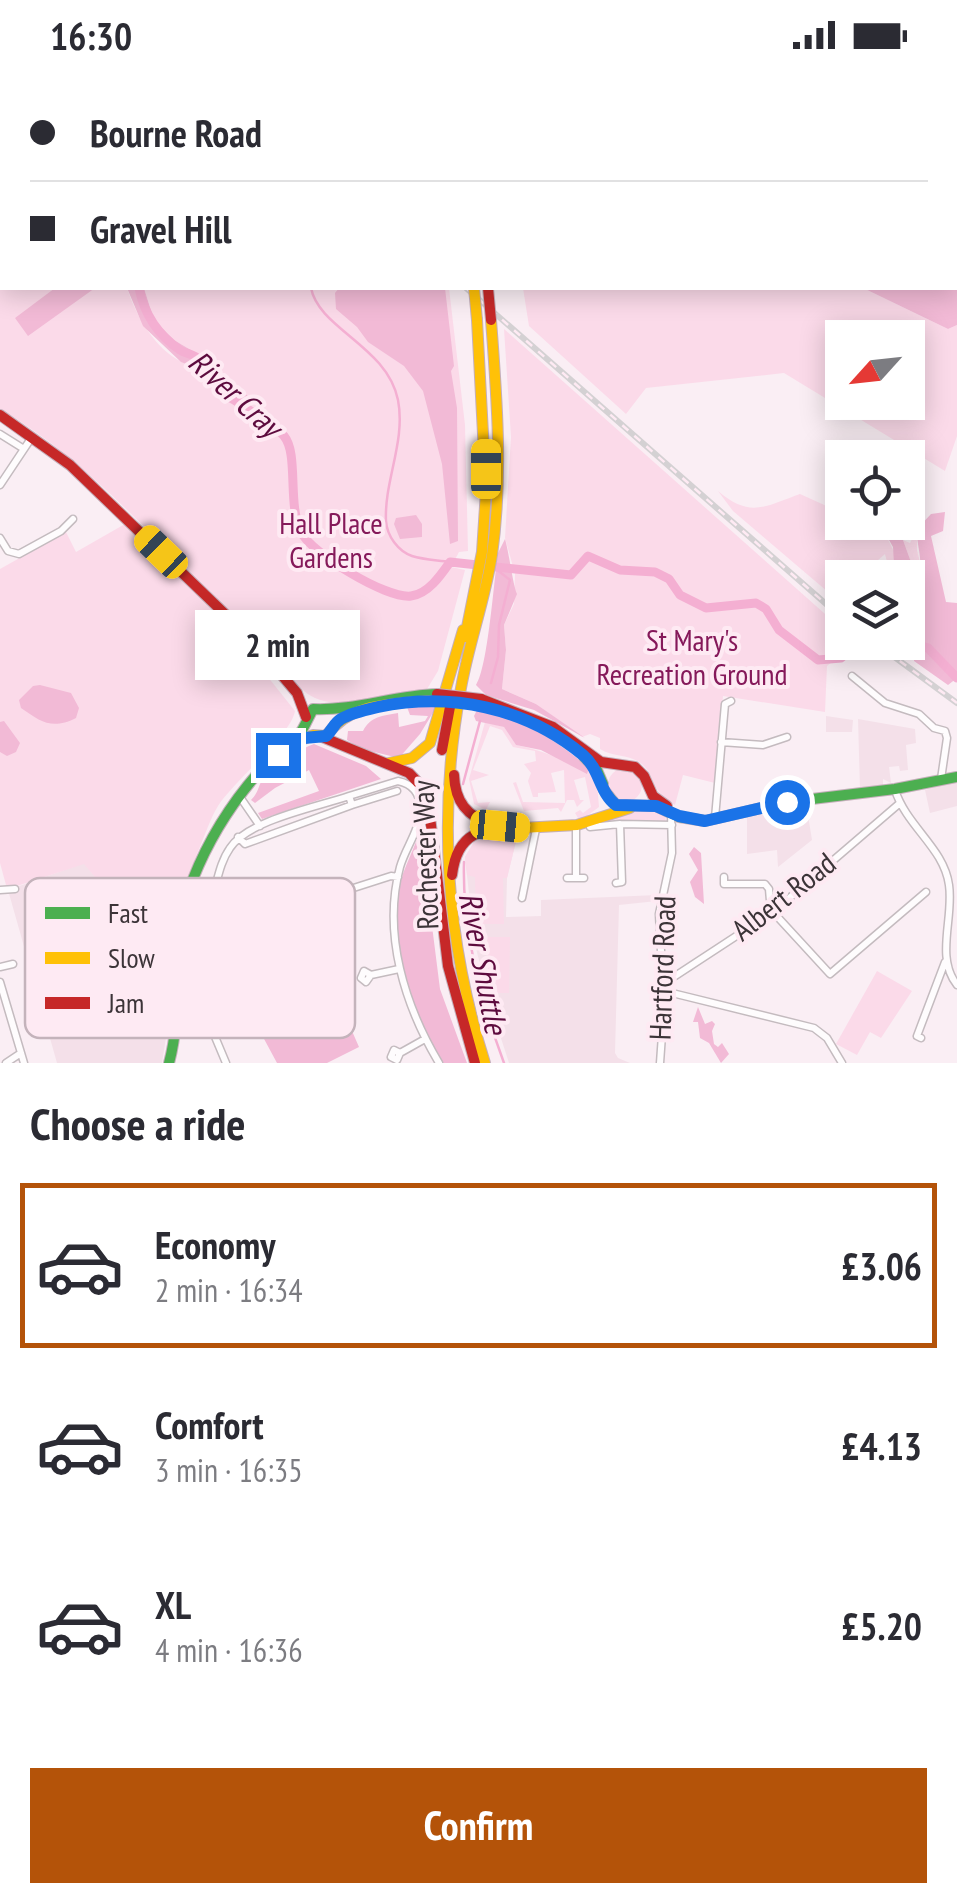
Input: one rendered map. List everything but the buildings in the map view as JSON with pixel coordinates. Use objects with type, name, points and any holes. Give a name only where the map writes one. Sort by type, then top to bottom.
[{"type":"main road","name":"Rochester Way","points":[[474,290],[486,447],[487,553]]},
{"type":"main road","name":"Rochester Way","points":[[437,862],[440,767],[469,613],[487,553],[500,462],[488,290]]},
{"type":"main road","points":[[0,415],[82,475],[252,640],[297,694],[306,720],[317,736],[409,772],[427,792],[448,966],[475,1063]]},
{"type":"main road","name":"Rochester Way","points":[[482,576],[482,607],[449,760],[444,829],[448,908],[456,958],[487,1063]]},
{"type":"main road","points":[[482,607],[462,716],[454,787],[468,814],[500,826]]},
{"type":"main road","points":[[386,764],[412,758],[430,743],[469,613]]},
{"type":"main road","points":[[297,694],[333,715],[345,748]]},
{"type":"main road","points":[[194,878],[211,841],[239,796],[289,746],[309,712],[321,707],[341,710],[401,695],[481,702],[540,721],[601,762],[635,767],[661,804],[713,819]]},
{"type":"main road","points":[[289,746],[317,736],[351,714],[437,697]]},
{"type":"main road","points":[[481,702],[522,718],[566,743],[593,764],[616,805],[656,806],[672,819],[713,819],[787,802],[957,777]]},
{"type":"main road","points":[[590,824],[602,807],[607,772],[617,765]]},
{"type":"main road","points":[[487,1063],[468,990],[452,870],[457,851],[464,841],[484,828],[536,830],[590,824],[636,804],[645,794],[646,782]]},
{"type":"main road","points":[[169,1063],[176,1038]]},
{"type":"street","points":[[0,434],[24,449]]},
{"type":"street","points":[[0,486],[33,436]]},
{"type":"street","points":[[0,538],[8,551],[19,554],[74,519]]},
{"type":"street","points":[[852,676],[885,704],[919,714],[934,728],[946,731],[941,779]]},
{"type":"street","points":[[713,819],[725,704],[731,701]]},
{"type":"street","points":[[721,742],[768,744],[787,737]]},
{"type":"street","points":[[238,837],[246,844],[392,782],[406,782],[415,789],[420,812],[398,878],[395,927],[399,969],[425,1039],[439,1063]]},
{"type":"street","points":[[895,789],[900,803],[946,872],[950,902],[946,959],[917,1036]]},
{"type":"street","points":[[218,878],[226,854],[238,837],[260,826],[397,791]]},
{"type":"street","points":[[239,796],[260,826]]},
{"type":"street","name":"Albert Road","points":[[664,987],[772,913],[900,803]]},
{"type":"street","points":[[590,824],[672,819]]},
{"type":"street","name":"Hartford Road","points":[[660,1063],[664,987],[659,914],[672,853],[672,819]]},
{"type":"street","points":[[616,883],[622,882],[620,824]]},
{"type":"street","points":[[575,878],[576,826]]},
{"type":"street","points":[[522,898],[536,830]]},
{"type":"street","points":[[355,888],[391,876],[398,878]]},
{"type":"street","points":[[724,877],[724,884],[764,884],[772,913],[830,974],[926,892]]},
{"type":"street","points":[[0,890],[15,889]]},
{"type":"street","points":[[939,980],[954,982],[946,959]]},
{"type":"street","points":[[0,968],[13,964]]},
{"type":"street","points":[[371,975],[399,969]]},
{"type":"street","points":[[0,982],[24,1063]]},
{"type":"street","points":[[664,987],[814,1028],[827,1038],[842,1063]]},
{"type":"street","points":[[216,1038],[226,1063]]},
{"type":"street","points":[[400,1053],[425,1039]]},
{"type":"street","points":[[6,1063],[21,1053]]},
{"type":"shaded area","points":[[52,290],[92,290],[28,336],[15,318]]},
{"type":"shaded area","points":[[128,290],[145,290],[154,320],[254,401],[243,417],[236,406],[224,400],[209,378],[181,362],[143,326]]},
{"type":"shaded area","points":[[445,290],[457,408],[458,541],[450,544],[442,464],[423,391],[404,366],[368,342],[336,309],[335,293]]},
{"type":"shaded area","points":[[867,290],[957,290],[957,325],[948,329]]},
{"type":"shaded area","points":[[945,512],[943,531],[931,536],[946,602],[957,603],[957,678],[948,685],[914,661],[925,660],[925,560],[920,560],[918,540],[925,540],[925,520],[931,514]]},
{"type":"shaded area","points":[[416,515],[422,524],[422,537],[400,539],[394,524],[396,518]]},
{"type":"shaded area","points":[[505,539],[517,594],[504,625],[502,689],[536,704],[585,738],[534,710],[486,695],[476,685],[487,642],[498,553]]},
{"type":"shaded area","points":[[889,540],[903,540],[910,560],[894,560]]},
{"type":"shaded area","points":[[33,686],[71,693],[79,708],[76,718],[47,723],[21,708],[19,700]]},
{"type":"shaded area","points":[[437,706],[399,758],[362,749],[347,740],[348,731],[363,731],[378,717],[398,713],[399,727],[425,721],[428,716],[410,715],[407,707]]},
{"type":"shaded area","points":[[477,710],[508,717],[537,731],[589,768],[587,774],[541,750],[516,745],[504,727],[476,721]]},
{"type":"shaded area","points":[[826,716],[853,720],[852,732],[826,732]]},
{"type":"shaded area","points":[[858,719],[915,729],[916,743],[906,745],[908,770],[889,767],[891,783],[883,779],[883,785],[860,789]]},
{"type":"shaded area","points":[[4,721],[20,743],[16,752],[7,756],[0,752],[0,722]]},
{"type":"shaded area","points":[[314,744],[366,766],[381,779],[262,819],[258,813],[319,791],[309,770],[255,803],[251,800],[274,767]]},
{"type":"shaded area","points":[[957,781],[957,806],[930,813],[925,790]]},
{"type":"shaded area","points":[[806,803],[812,840],[778,867],[777,850],[747,854],[747,817],[777,808],[779,821],[804,817],[802,804]]},
{"type":"shaded area","points":[[420,831],[440,989],[467,1063],[441,1063],[413,1005],[401,963],[397,898]]},
{"type":"shaded area","points":[[518,833],[507,878],[506,917],[541,916],[541,900],[657,895],[657,901],[619,905],[615,1053],[630,1063],[509,1063],[474,940],[465,857],[477,837]]},
{"type":"shaded area","points":[[694,847],[701,853],[704,904],[695,897],[690,882],[698,870],[689,854]]},
{"type":"shaded area","points":[[84,863],[96,878],[42,878]]},
{"type":"shaded area","points":[[25,884],[25,950],[8,890]]},
{"type":"shaded area","points":[[698,1007],[705,1024],[715,1024],[714,1044],[718,1047],[722,1043],[729,1054],[721,1063],[709,1043],[700,1038],[698,1022],[693,1022]]},
{"type":"shaded area","points":[[50,1038],[166,1038],[162,1063],[57,1063]]},
{"type":"shaded area","points":[[264,1038],[355,1038],[359,1047],[327,1063],[277,1063]]},
{"type":"green space","name":"Hall Place Gardens","points":[[0,290],[128,290],[155,340],[172,356],[206,375],[236,406],[253,401],[154,320],[145,290],[449,290],[465,425],[468,551],[459,552],[451,567],[465,570],[438,671],[427,689],[341,703],[308,694],[107,490],[37,433],[0,409]]},
{"type":"green space","points":[[523,290],[867,290],[948,329],[957,325],[957,436],[945,471],[925,459],[925,440],[894,440],[861,420],[925,420],[925,320],[825,320],[825,398],[784,373],[646,388],[626,414],[529,326]]},
{"type":"green space","name":"St Mary's Recreation Ground","points":[[504,329],[825,614],[825,660],[834,660],[827,666],[825,712],[723,696],[715,783],[683,775],[675,805],[660,793],[639,762],[605,752],[600,749],[600,738],[590,734],[582,737],[536,704],[502,689],[504,625],[514,604],[515,574],[505,538],[511,437]]},
{"type":"green space","points":[[718,491],[739,505],[758,508],[800,494],[825,505],[825,540],[888,540],[900,560],[887,560],[885,554],[878,560],[825,560],[825,589],[733,511]]},
{"type":"green space","points":[[125,524],[217,613],[295,711],[284,732],[218,806],[188,878],[96,878],[84,864],[41,878],[25,878],[25,883],[17,886],[6,885],[0,863],[0,569],[66,532],[76,552]]},
{"type":"green space","points":[[903,540],[917,540],[919,560],[910,560]]},
{"type":"green space","points":[[485,722],[504,727],[516,745],[589,768],[597,783],[599,807],[584,818],[575,813],[591,807],[585,777],[574,780],[580,800],[584,800],[577,807],[574,800],[567,800],[561,812],[558,808],[524,811],[513,783],[516,782],[523,802],[565,803],[564,770],[551,773],[556,792],[533,797],[528,781],[531,773],[524,764],[536,761],[535,751],[513,747],[502,730],[490,726],[473,770],[489,775],[471,781],[478,803],[490,802],[486,810],[474,804],[469,779]]},
{"type":"green space","points":[[625,768],[637,773],[642,785],[637,797],[625,802],[613,797],[608,785],[613,773]]},
{"type":"green space","points":[[648,806],[665,815],[666,822],[605,822],[605,818],[616,819],[616,814]]},
{"type":"green space","points":[[518,833],[507,878],[503,878],[504,924],[476,924],[475,877],[467,875],[465,857],[474,842]]},
{"type":"green space","points":[[487,937],[510,937],[509,993],[491,993]]},
{"type":"green space","points":[[877,971],[912,991],[881,1038],[870,1032],[857,1055],[836,1044]]},
{"type":"waterway","name":"River Cray","points":[[140,290],[148,315],[165,338],[198,358],[229,396],[284,436],[291,455],[301,532],[319,551],[368,583],[411,596],[428,588],[450,562],[571,575],[588,556],[620,570],[655,572],[669,579],[680,595],[706,608],[756,603],[766,609],[779,630],[818,660],[825,659]]},
{"type":"waterway","points":[[312,290],[326,315],[381,365],[398,400],[399,431],[386,506],[391,537],[402,551],[412,556],[450,562]]},
{"type":"waterway","name":"River Shuttle","points":[[491,683],[510,580],[496,569]]},
{"type":"waterway","name":"River Cray","points":[[925,647],[957,678]]},
{"type":"waterway","name":"River Shuttle","points":[[463,784],[480,721]]},
{"type":"waterway","name":"River Shuttle","points":[[464,862],[466,913],[475,964],[504,1063]]},
{"type":"railway","points":[[468,290],[825,603]]},
{"type":"railway","points":[[898,660],[957,703]]},
{"type":"traffic: fast","points":[[193,878],[239,797],[258,773],[294,741],[313,709],[437,694]]},
{"type":"traffic: fast","points":[[584,757],[597,770],[603,784]]},
{"type":"traffic: fast","points":[[604,790],[616,805],[656,806],[679,817],[705,821],[787,802],[957,777]]},
{"type":"traffic: fast","points":[[169,1063],[174,1038]]},
{"type":"traffic: slow","points":[[474,290],[477,320]]},
{"type":"traffic: slow","points":[[465,637],[482,552],[486,491],[477,320]]},
{"type":"traffic: slow","points":[[485,1063],[461,971],[449,877],[448,830],[449,783],[461,688],[489,572],[495,526],[498,438],[491,320]]},
{"type":"traffic: slow","points":[[389,763],[412,758],[430,743],[463,630]]},
{"type":"traffic: slow","points":[[294,743],[313,735],[326,736],[359,711],[429,700]]},
{"type":"traffic: slow","points":[[521,828],[577,825],[630,808]]},
{"type":"traffic: jam","points":[[488,290],[491,320]]},
{"type":"traffic: jam","points":[[0,415],[70,465],[252,640],[297,693],[306,717]]},
{"type":"traffic: jam","points":[[437,694],[481,699]]},
{"type":"traffic: jam","points":[[442,750],[452,696]]},
{"type":"traffic: jam","points":[[481,699],[553,727],[601,762],[635,767],[653,796],[667,806]]},
{"type":"traffic: jam","points":[[322,737],[409,773],[427,792],[448,966],[475,1063]]},
{"type":"traffic: jam","points":[[454,775],[464,807],[492,825]]},
{"type":"traffic: jam","points":[[452,875],[459,849],[474,835],[521,828]]},
{"type":"route","points":[[278,755],[304,738],[326,736],[335,723],[351,714],[398,703],[456,701],[522,718],[566,743],[593,764],[605,793],[616,805],[656,806],[705,821],[787,802]]}]
